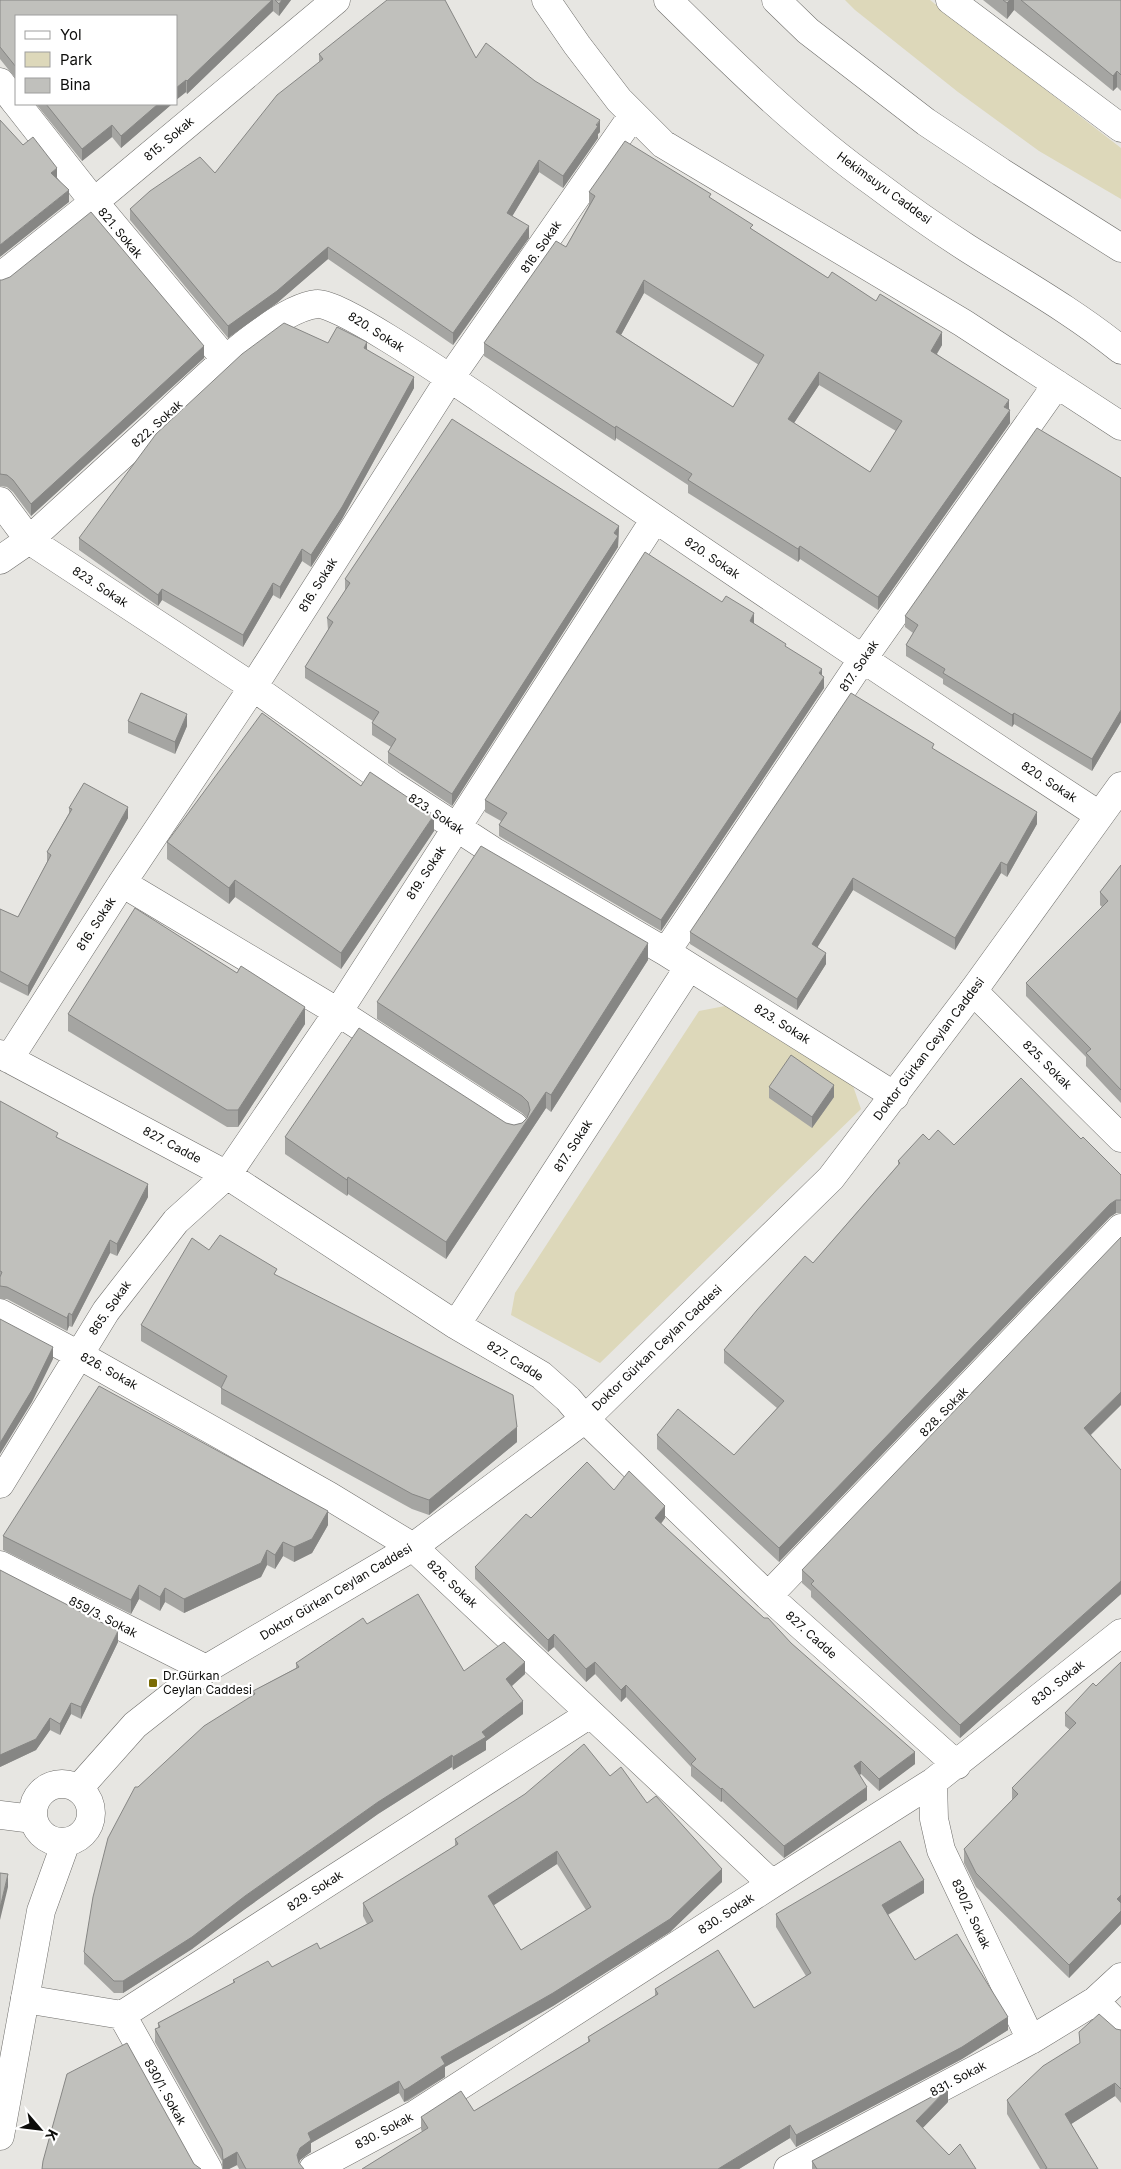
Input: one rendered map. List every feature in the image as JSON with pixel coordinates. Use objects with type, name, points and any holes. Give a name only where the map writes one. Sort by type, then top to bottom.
[{"type":"street","name":"815. Sokak","points":[[0,277],[94,202],[336,0]]},
{"type":"street","points":[[546,0],[619,100],[663,144],[963,323],[1121,426]]},
{"type":"street","name":"Hekimsuyu Caddesi","points":[[668,0],[764,93],[808,132],[868,179],[966,247],[1066,309],[1121,350]]},
{"type":"street","points":[[776,0],[808,32],[926,122],[1121,248]]},
{"type":"street","points":[[950,0],[1121,128]]},
{"type":"street","name":"821. Sokak","points":[[0,82],[15,102]]},
{"type":"street","name":"821. Sokak","points":[[18,105],[94,202],[226,360]]},
{"type":"street","name":"816. Sokak","points":[[5,1056],[254,687],[450,378],[633,115]]},
{"type":"street","name":"820. Sokak","points":[[323,303],[345,313],[450,378],[862,660],[1099,815]]},
{"type":"street","name":"822. Sokak","points":[[0,560],[29,540],[226,360],[267,327],[306,306],[323,303]]},
{"type":"street","name":"817. Sokak","points":[[666,952],[862,660],[1057,384]]},
{"type":"street","name":"823. Sokak","points":[[0,501],[29,540],[254,687],[393,786],[494,851],[666,952],[895,1096]]},
{"type":"street","name":"819. Sokak","points":[[227,1174],[338,1012],[655,519]]},
{"type":"street","name":"Doktor Gürkan Ceylan Caddesi","points":[[79,1788],[135,1725],[206,1669],[413,1547],[585,1419],[831,1178],[973,991],[1121,786]]},
{"type":"street","points":[[122,883],[338,1012],[514,1126]]},
{"type":"street","name":"817. Sokak","points":[[456,1325],[689,967]]},
{"type":"street","name":"825. Sokak","points":[[973,991],[1121,1138]]},
{"type":"street","name":"827. Cadde","points":[[5,1056],[227,1174],[456,1325],[541,1375],[568,1399],[585,1419],[768,1596],[957,1765]]},
{"type":"street","name":"865. Sokak","points":[[0,1484],[106,1311],[176,1221],[227,1174]]},
{"type":"street","name":"828. Sokak","points":[[768,1596],[1121,1228]]},
{"type":"street","name":"826. Sokak","points":[[0,1313],[79,1354],[330,1496],[413,1547],[772,1884]]},
{"type":"street","name":"859/3. Sokak","points":[[0,1565],[206,1669]]},
{"type":"street","name":"830. Sokak","points":[[313,2169],[416,2114],[933,1782],[957,1765],[1121,1632]]},
{"type":"street","name":"829. Sokak","points":[[122,2015],[590,1714]]},
{"type":"street","name":"830/2. Sokak","points":[[933,1782],[934,1819],[941,1850],[1031,2040]]},
{"type":"street","points":[[60,1783],[79,1788],[90,1804],[92,1814],[90,1824],[84,1833],[76,1839],[66,1842],[49,1839],[42,1834],[33,1819],[35,1799],[42,1791],[60,1783]]},
{"type":"street","points":[[0,1815],[33,1819]]},
{"type":"street","points":[[0,2136],[42,1911],[66,1842]]},
{"type":"street","name":"831. Sokak","points":[[788,2169],[1031,2040],[1095,2001],[1121,1977]]},
{"type":"street","points":[[25,2000],[122,2015]]},
{"type":"street","points":[[1095,2001],[1121,2028]]},
{"type":"street","name":"830/1. Sokak","points":[[122,2015],[208,2169]]},
{"type":"green space","points":[[845,0],[930,0],[1121,148],[1121,199],[1039,151],[958,92]]},
{"type":"green space","points":[[725,1006],[853,1086],[861,1109],[600,1363],[511,1315],[515,1293],[699,1011]]},
{"type":"building","points":[[0,0],[272,0],[187,81],[178,86],[178,15],[15,15],[15,66],[0,47]]},
{"type":"building","points":[[387,0],[445,0],[476,58],[486,43],[535,81],[600,120],[596,125],[598,126],[563,176],[539,160],[507,213],[529,226],[453,333],[328,247],[277,291],[228,326],[130,209],[150,191],[200,157],[215,173],[277,95],[323,59],[319,54]]},
{"type":"building","points":[[1021,0],[1121,0],[1121,75],[1117,71],[1113,76]]},
{"type":"building","points":[[47,105],[157,105],[121,136],[112,125],[82,149]]},
{"type":"building","points":[[0,120],[23,145],[33,137],[57,168],[51,173],[69,190],[0,245]]},
{"type":"building","points":[[625,141],[711,194],[709,197],[753,225],[750,228],[828,278],[832,272],[876,301],[880,294],[942,332],[931,351],[1009,400],[1004,407],[1010,410],[878,597],[800,546],[798,549],[688,480],[692,474],[616,426],[615,428],[484,343],[556,241],[566,247],[595,196],[589,192]],"holes":[[[644,280],[764,355],[733,407],[616,332]],[[819,372],[902,421],[870,472],[788,419]]]},
{"type":"building","points":[[91,212],[204,346],[31,504],[13,480],[7,475],[0,474],[0,280],[10,277]]},
{"type":"building","points":[[284,323],[328,343],[337,327],[367,342],[364,348],[414,377],[342,507],[311,555],[302,549],[280,587],[273,583],[243,635],[162,589],[158,595],[79,538],[156,434],[242,354]]},
{"type":"building","points":[[452,419],[619,526],[614,533],[618,536],[452,794],[388,752],[396,739],[372,723],[379,712],[305,667],[333,622],[327,618],[350,583],[345,579]]},
{"type":"building","points":[[1037,428],[1121,478],[1121,710],[1092,759],[1014,713],[1012,715],[943,673],[945,669],[906,645],[918,625],[905,616]]},
{"type":"building","points":[[645,552],[722,602],[726,596],[754,613],[750,621],[822,669],[819,673],[824,677],[661,920],[499,825],[507,813],[485,800]]},
{"type":"building","points":[[141,693],[187,714],[175,742],[128,721]]},
{"type":"building","points":[[851,693],[934,744],[932,748],[1037,812],[1007,865],[1001,862],[955,938],[853,878],[812,944],[826,953],[797,999],[690,932]]},
{"type":"building","points":[[262,713],[361,786],[370,772],[434,815],[341,953],[235,880],[229,888],[167,842]]},
{"type":"building","points":[[84,783],[128,807],[28,986],[0,971],[0,909],[18,917],[51,855],[47,852],[72,809],[69,808]]},
{"type":"building","points":[[481,846],[648,943],[551,1095],[546,1092],[446,1242],[348,1177],[347,1180],[285,1137],[359,1028],[506,1123],[514,1125],[522,1123],[527,1118],[530,1110],[528,1102],[522,1096],[377,1002]]},
{"type":"building","points":[[1121,865],[1121,1090],[1086,1053],[1091,1049],[1026,983],[1108,901],[1100,892]]},
{"type":"building","points":[[135,908],[237,973],[241,966],[305,1007],[238,1110],[227,1110],[68,1014]]},
{"type":"building","points":[[791,1055],[834,1085],[812,1117],[769,1087]]},
{"type":"building","points":[[1021,1078],[1081,1139],[1083,1137],[1121,1175],[1121,1200],[1116,1200],[1110,1204],[779,1548],[657,1435],[678,1409],[734,1455],[784,1401],[724,1350],[805,1256],[813,1263],[900,1163],[898,1161],[923,1134],[929,1140],[938,1130],[954,1145]]},
{"type":"building","points":[[0,1101],[58,1133],[56,1137],[148,1184],[117,1244],[110,1240],[72,1315],[69,1313],[67,1318],[7,1287],[0,1286],[2,1272],[0,1271]]},
{"type":"building","points":[[220,1235],[277,1269],[274,1274],[513,1395],[517,1427],[429,1500],[412,1494],[221,1388],[227,1376],[141,1325],[192,1238],[209,1250]]},
{"type":"building","points":[[1121,1237],[1121,1392],[1084,1428],[1121,1470],[1121,1581],[960,1725],[811,1584],[814,1581],[802,1570]]},
{"type":"building","points":[[0,1319],[53,1347],[32,1390],[0,1443]]},
{"type":"building","points":[[99,1386],[328,1511],[312,1539],[294,1547],[283,1542],[275,1555],[267,1550],[261,1563],[184,1599],[165,1588],[160,1597],[139,1585],[131,1600],[3,1536]]},
{"type":"building","points":[[587,1462],[614,1490],[629,1471],[665,1506],[655,1518],[764,1618],[768,1618],[791,1643],[915,1752],[879,1779],[861,1761],[854,1766],[867,1787],[784,1846],[722,1788],[691,1764],[696,1759],[626,1685],[621,1690],[595,1662],[586,1669],[554,1634],[548,1640],[475,1567],[526,1514],[531,1518]]},
{"type":"building","points":[[0,1570],[118,1631],[81,1707],[71,1703],[60,1724],[50,1718],[36,1739],[0,1755]]},
{"type":"building","points":[[418,1594],[464,1671],[504,1642],[525,1662],[506,1679],[523,1701],[482,1732],[486,1737],[453,1757],[452,1755],[378,1802],[245,1896],[192,1937],[123,1981],[114,1981],[84,1952],[93,1897],[108,1838],[135,1787],[138,1787],[204,1726],[255,1694],[253,1691],[299,1667],[296,1663],[363,1618],[367,1624]]},
{"type":"building","points":[[1121,1662],[1121,1895],[1117,1899],[1121,1903],[1121,1911],[1069,1965],[976,1873],[964,1849],[1018,1794],[1012,1788],[1076,1723],[1065,1713],[1093,1683],[1096,1686]]},
{"type":"building","points":[[584,1744],[610,1776],[621,1767],[647,1803],[656,1796],[722,1869],[670,1919],[553,1993],[441,2057],[445,2064],[408,2088],[404,2090],[399,2081],[308,2133],[311,2140],[300,2148],[297,2155],[299,2163],[304,2169],[246,2169],[237,2152],[223,2160],[222,2149],[155,2029],[160,2027],[158,2023],[235,1982],[233,1980],[268,1961],[272,1967],[317,1943],[320,1949],[373,1921],[363,1903],[458,1844],[455,1839],[525,1794]],"holes":[[[557,1851],[591,1907],[521,1950],[488,1896]]]},
{"type":"building","points":[[900,1841],[924,1880],[882,1905],[915,1960],[957,1934],[1008,2017],[962,2047],[796,2135],[790,2125],[718,2169],[362,2169],[428,2128],[421,2117],[461,2091],[474,2111],[590,2041],[588,2037],[658,1994],[655,1989],[718,1950],[754,2008],[811,1973],[776,1914]]},
{"type":"building","points":[[0,1873],[8,1874],[0,1908]]},
{"type":"building","points":[[1099,2014],[1116,2029],[1121,2030],[1121,2089],[1115,2083],[1065,2114],[1098,2169],[1045,2169],[1047,2168],[1007,2100],[1043,2066],[1080,2043],[1079,2032]]},
{"type":"building","points":[[127,2043],[194,2164],[201,2169],[42,2169],[67,2074]]},
{"type":"building","points":[[948,2088],[916,2121],[949,2155],[960,2144],[976,2169],[817,2169],[812,2161]]},
{"type":"place","name":"Dr.Gürkan Ceylan Caddesi","points":[[153,1683]]}]
